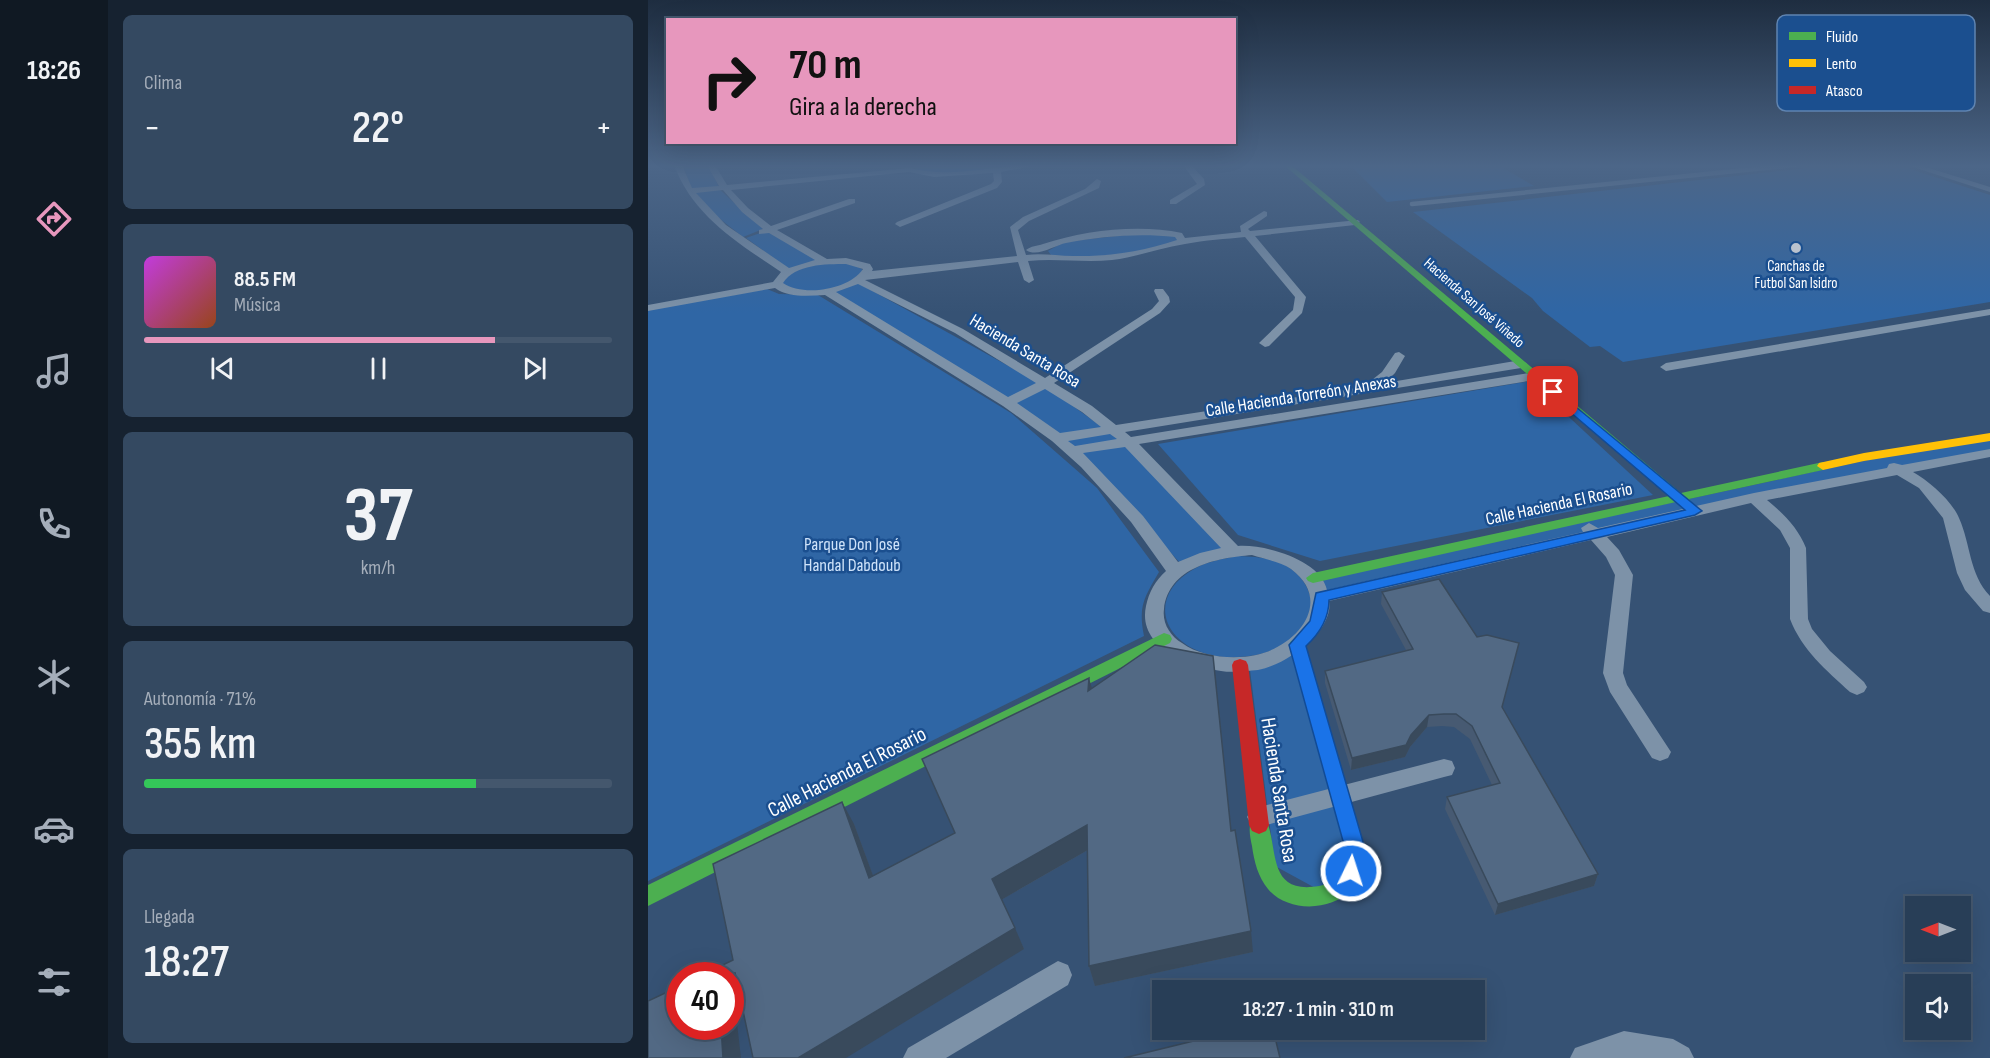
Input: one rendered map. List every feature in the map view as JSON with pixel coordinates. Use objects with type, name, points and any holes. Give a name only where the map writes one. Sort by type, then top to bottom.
[{"type":"street","points":[[711,214],[788,272]]},
{"type":"street","points":[[751,214],[768,230],[825,262]]},
{"type":"street","points":[[741,239],[813,214]]},
{"type":"street","points":[[900,224],[924,214]]},
{"type":"street","points":[[1029,280],[1013,232],[1016,225],[1039,214]]},
{"type":"street","points":[[1246,231],[1264,214]]},
{"type":"street","name":"Hacienda San José Viñedo","points":[[1346,214],[1695,511]]},
{"type":"street","points":[[1046,252],[1064,260],[1078,259],[1157,249],[1181,238],[1351,219]]},
{"type":"street","points":[[1246,231],[1301,297],[1298,311],[1264,343]]},
{"type":"street","points":[[777,284],[780,288],[793,292],[826,291],[864,275],[1046,252],[1066,240],[1157,232],[1181,238]]},
{"type":"street","points":[[648,308],[777,284],[788,272],[825,262],[854,261],[866,266],[864,275]]},
{"type":"street","name":"Hacienda Santa Rosa","points":[[864,275],[1046,383],[1114,429],[1234,550]]},
{"type":"street","points":[[826,291],[1008,403],[1057,438],[1137,519],[1176,572]]},
{"type":"street","points":[[1008,403],[1046,383],[1161,307],[1164,297],[1159,291]]},
{"type":"street","points":[[1666,368],[1990,312]]},
{"type":"street","points":[[1363,398],[1394,368],[1399,356]]},
{"type":"street","name":"Calle Hacienda Torreón y Anexas","points":[[1071,451],[1363,398],[1521,364]]},
{"type":"street","name":"Calle Hacienda Torreón y Anexas","points":[[1057,438],[1535,376]]},
{"type":"street","name":"Calle Hacienda El Rosario","points":[[1312,578],[1875,455],[1990,437]]},
{"type":"street","name":"Calle Hacienda El Rosario","points":[[1321,597],[1754,498],[1990,453]]},
{"type":"street","points":[[1875,455],[1924,485],[1951,517],[1966,573],[1974,590],[1990,607]]},
{"type":"street","points":[[1754,498],[1784,524],[1795,538],[1798,548],[1802,626],[1809,639],[1857,687]]},
{"type":"street","points":[[1580,519],[1620,564],[1623,575],[1613,673],[1617,687],[1660,752]]},
{"type":"street","points":[[1234,550],[1253,550],[1287,559],[1312,578],[1321,597],[1321,609],[1317,622],[1309,634],[1297,645],[1281,655],[1262,662],[1240,665],[1196,660],[1177,651],[1164,639],[1156,626],[1154,611],[1160,590],[1176,572],[1202,557],[1234,550]]},
{"type":"street","name":"Calle Hacienda El Rosario","points":[[648,896],[1164,639]]},
{"type":"street","name":"Hacienda Santa Rosa","points":[[1240,665],[1268,871],[1280,889],[1300,896],[1325,895],[1342,885],[1351,871],[1356,852],[1297,645]]},
{"type":"street","points":[[1259,818],[1444,768]]},
{"type":"street","points":[[918,1058],[1058,975]]},
{"type":"street","points":[[1585,1058],[1624,1045],[1673,1054],[1679,1058]]},
{"type":"green space","points":[[714,214],[747,214],[763,229],[743,237]]},
{"type":"green space","name":"Canchas de Futbol San Isidro","points":[[1416,214],[1990,214],[1990,302],[1623,362],[1600,346],[1590,347],[1543,311],[1532,298]]},
{"type":"green space","points":[[766,231],[820,261],[790,270],[746,238]]},
{"type":"green space","points":[[1134,234],[1175,236],[1178,240],[1148,250],[1099,257],[1051,255],[1048,251],[1064,242]]},
{"type":"green space","points":[[824,263],[849,263],[862,269],[862,273],[843,285],[819,291],[801,291],[781,284],[782,279],[798,269]]},
{"type":"green space","points":[[858,283],[1045,386],[1102,427],[1127,446],[1226,549],[1180,563],[1081,453],[831,291]]},
{"type":"green space","name":"Parque Don José Handal Dabdoub","points":[[767,289],[779,294],[818,295],[1011,413],[1097,488],[1159,572],[1149,589],[1142,609],[1144,636],[648,881],[648,310]]},
{"type":"green space","points":[[1530,381],[1653,495],[1320,561],[1238,535],[1158,444]]},
{"type":"green space","points":[[1990,439],[1990,453],[1899,467],[1327,592],[1319,579],[1873,459]]},
{"type":"green space","points":[[1238,556],[1272,560],[1293,571],[1307,588],[1311,598],[1309,619],[1294,638],[1261,654],[1228,657],[1210,655],[1194,649],[1181,641],[1172,631],[1165,609],[1167,598],[1181,578],[1194,569],[1210,562]]},
{"type":"green space","points":[[1293,653],[1347,853],[1319,890],[1275,866],[1250,670]]},
{"type":"building","points":[[1439,579],[1477,637],[1487,635],[1519,643],[1502,707],[1598,874],[1498,904],[1447,797],[1500,783],[1472,726],[1456,714],[1429,715],[1411,735],[1406,745],[1352,758],[1325,671],[1413,649],[1382,592]]},
{"type":"building","points":[[1155,645],[1213,656],[1231,831],[1235,830],[1251,931],[1089,966],[1087,825],[992,879],[1015,928],[798,1058],[753,1058],[744,1016],[744,962],[729,962],[733,960],[713,864],[842,802],[869,878],[955,833],[922,759],[1089,678],[1088,691]]},
{"type":"building","points":[[666,993],[666,1040],[722,1040],[723,1058],[648,1058],[648,1001]]},
{"type":"building","points":[[1197,1040],[1276,1040],[1280,1058],[1124,1058]]},
{"type":"traffic: fast","points":[[1345,214],[1686,504]]},
{"type":"traffic: fast","points":[[1313,578],[1823,466]]},
{"type":"traffic: fast","points":[[648,896],[1164,639]]},
{"type":"traffic: fast","points":[[1259,825],[1269,874],[1280,887],[1288,892],[1308,897],[1328,894],[1344,883],[1351,872],[1356,852],[1297,645]]},
{"type":"traffic: slow","points":[[1823,466],[1864,457],[1990,437]]},
{"type":"traffic: jam","points":[[1240,665],[1259,825]]},
{"type":"place","name":"Canchas de Futbol San Isidro","points":[[1796,248]]},
{"type":"route","points":[[1351,871],[1356,852],[1297,645],[1309,634],[1317,622],[1321,609],[1321,597],[1695,511],[1553,392]]}]
